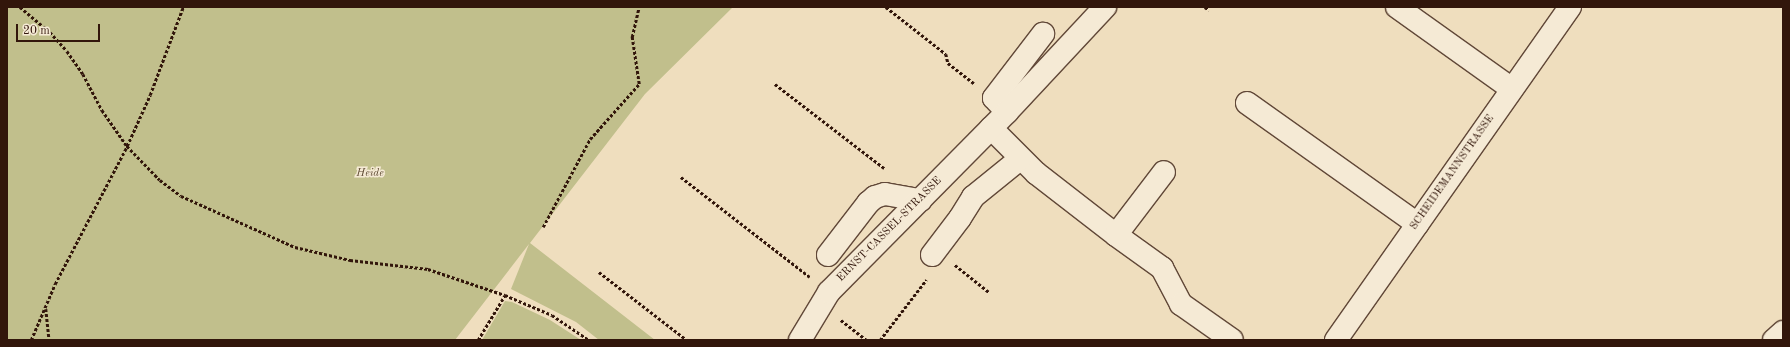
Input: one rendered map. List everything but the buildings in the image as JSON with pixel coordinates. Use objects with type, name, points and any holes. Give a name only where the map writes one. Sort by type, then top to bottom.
[{"type":"street","name":"ERNST-CASSEL-STRASSE","points":[[800,340],[824,299],[991,128],[1000,105],[1105,7]]},
{"type":"street","points":[[1397,7],[1512,89]]},
{"type":"street","name":"SCHEIDEMANNSTRASSE","points":[[1336,340],[1570,7]]},
{"type":"street","points":[[1000,105],[1043,34]]},
{"type":"street","points":[[1247,103],[1417,224]]},
{"type":"street","points":[[991,128],[1020,159],[1116,235],[1162,268],[1181,304],[1223,338]]},
{"type":"street","points":[[937,264],[960,218],[973,197],[1011,168],[1020,159]]},
{"type":"street","points":[[1116,235],[1164,172]]},
{"type":"street","points":[[828,255],[868,203],[875,197],[885,194],[920,200]]},
{"type":"street","points":[[1774,340],[1783,332]]},
{"type":"path","points":[[20,7],[50,32],[67,51],[83,74],[102,110],[127,146],[160,180],[181,196],[295,247],[350,260],[428,269],[505,295],[552,315],[589,340]]},
{"type":"path","points":[[31,340],[55,284],[127,146],[150,95],[183,7]]},
{"type":"path","points":[[543,227],[590,139],[639,84],[632,37],[639,7]]},
{"type":"path","points":[[886,7],[946,54],[948,63],[1000,105]]},
{"type":"path","points":[[1205,7],[1209,10]]},
{"type":"path","points":[[775,84],[887,170]]},
{"type":"path","points":[[681,177],[824,299],[840,319],[867,340]]},
{"type":"path","points":[[880,340],[937,264],[989,292]]},
{"type":"path","points":[[598,272],[687,340]]},
{"type":"path","points":[[478,340],[505,295]]},
{"type":"path","points":[[46,308],[49,340]]},
{"type":"green space","name":"Heide","points":[[7,7],[733,7],[645,94],[530,243],[655,340],[599,340],[576,322],[511,289],[529,244],[455,340],[7,340]]},
{"type":"green space","points":[[505,301],[512,302],[550,320],[581,340],[482,340]]}]
